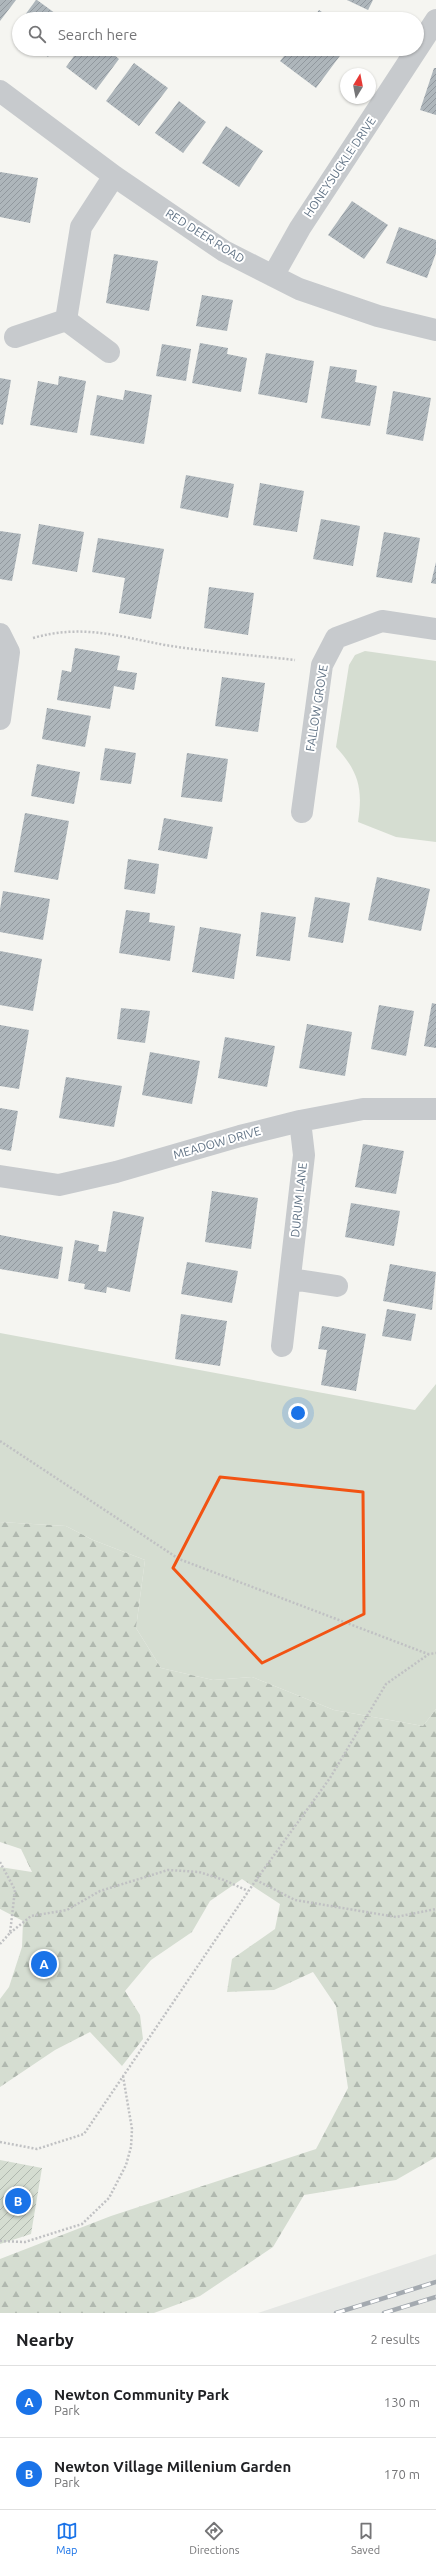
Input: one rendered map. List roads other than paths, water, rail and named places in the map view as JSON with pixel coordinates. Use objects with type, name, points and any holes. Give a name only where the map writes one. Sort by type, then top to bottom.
[{"type":"street","name":"HONEYSUCKLE DRIVE","points":[[424,38],[436,20]]},
{"type":"street","name":"HONEYSUCKLE DRIVE","points":[[273,276],[300,228],[412,56]]},
{"type":"street","name":"RED DEER ROAD","points":[[0,91],[114,176],[224,251],[299,289],[371,314],[436,330]]},
{"type":"street","points":[[66,320],[81,227],[114,176]]},
{"type":"street","points":[[15,337],[66,320]]},
{"type":"street","points":[[66,320],[109,352]]},
{"type":"street","name":"FALLOW GROVE","points":[[302,812],[322,665],[336,638],[382,621],[436,629]]},
{"type":"street","points":[[0,719],[9,652],[3,640]]},
{"type":"street","name":"MEADOW DRIVE","points":[[0,1176],[59,1185],[116,1172],[240,1136],[300,1121],[363,1109],[436,1109]]},
{"type":"street","name":"DURUM LANE","points":[[282,1346],[291,1279],[304,1156],[300,1121]]},
{"type":"street","points":[[291,1279],[337,1286]]},
{"type":"railway","points":[[336,2313],[436,2282]]},
{"type":"railway","points":[[384,2313],[436,2297]]},
{"type":"place","name":"Newton Community Park","points":[[44,1964]]},
{"type":"place","name":"Newton Village Millenium Garden","points":[[18,2201]]}]
